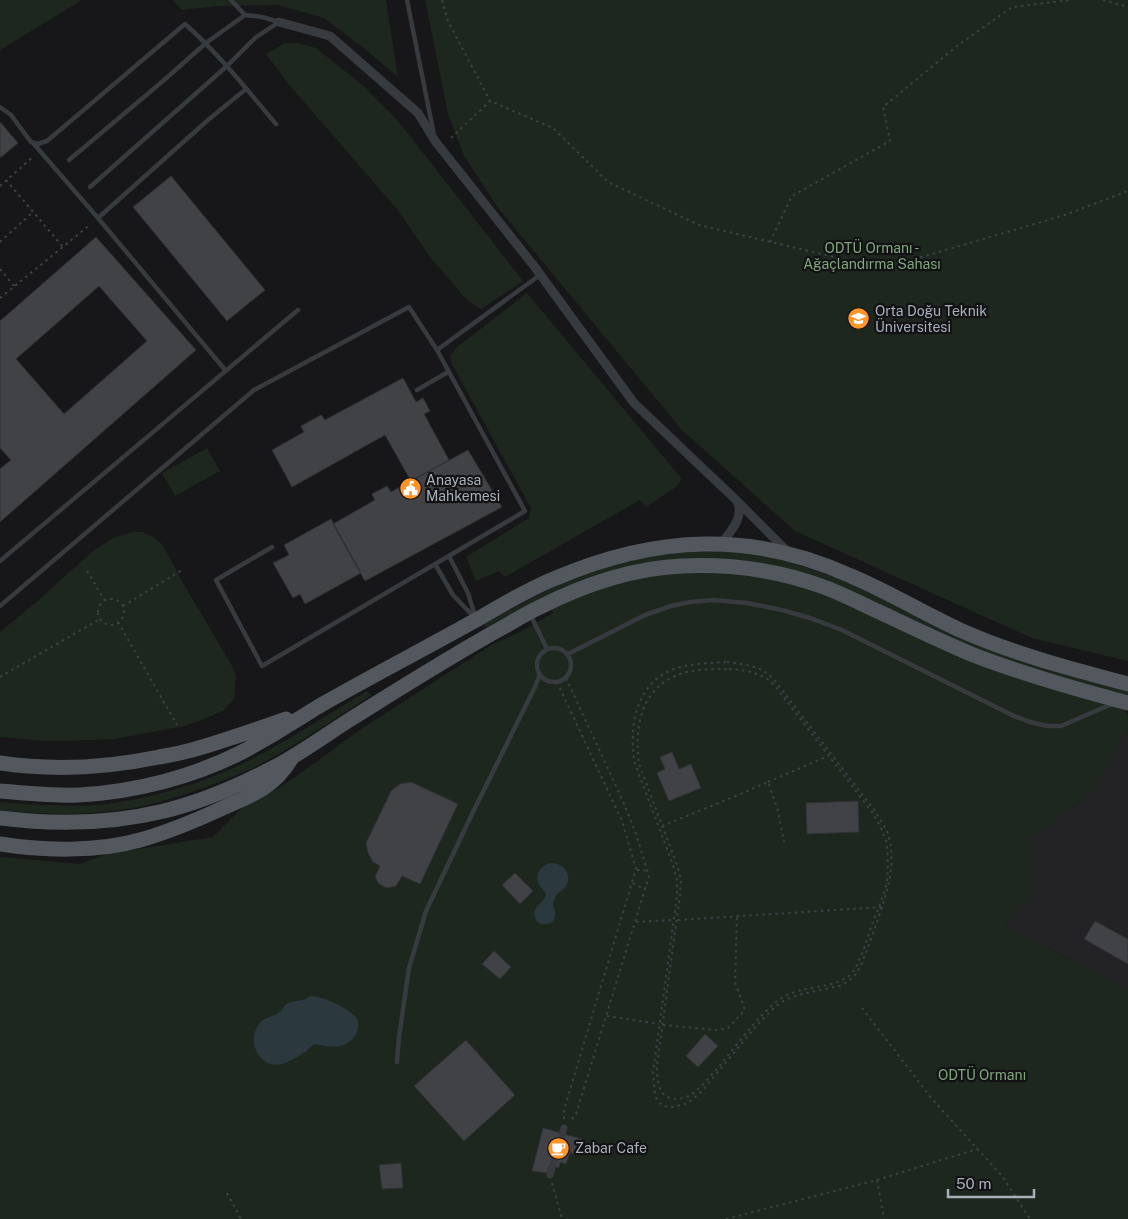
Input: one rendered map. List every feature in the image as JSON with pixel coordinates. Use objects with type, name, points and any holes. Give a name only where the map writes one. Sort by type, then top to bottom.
[{"type":"main road","points":[[0,763],[20,766],[81,768],[113,765],[190,751],[229,739],[290,718],[317,706],[542,584],[580,568],[652,549],[680,545],[721,544],[769,549],[805,558],[852,576],[960,630],[1008,649],[1128,684]]},
{"type":"main road","points":[[0,818],[77,822],[107,820],[164,811],[208,797],[281,764],[486,636],[530,612],[585,586],[628,574],[669,566],[714,565],[754,568],[789,576],[864,604],[974,655],[1049,681],[1124,702]]},
{"type":"main road","points":[[476,620],[486,636]]},
{"type":"main road","points":[[0,791],[36,794],[100,794],[151,784],[211,766],[240,753],[317,706]]},
{"type":"main road","points":[[0,844],[44,849],[104,846],[138,841],[176,828],[255,794],[279,776],[293,756]]},
{"type":"street","points":[[279,22],[330,36],[418,113],[435,141],[540,274],[634,403],[790,554]]},
{"type":"street","points":[[721,544],[730,533],[739,515],[739,506],[735,499]]},
{"type":"street","points":[[550,1175],[564,1128]]},
{"type":"lane","points":[[231,0],[244,15]]},
{"type":"lane","points":[[407,0],[435,141]]},
{"type":"lane","points":[[69,160],[206,43],[244,15],[262,17],[279,22]]},
{"type":"lane","points":[[90,186],[227,66],[255,38],[279,22]]},
{"type":"lane","points":[[31,142],[38,144],[47,141],[185,24],[227,66],[276,124]]},
{"type":"lane","points":[[98,218],[208,120],[246,89]]},
{"type":"lane","points":[[0,108],[11,115],[31,142],[98,218],[226,371]]},
{"type":"lane","points":[[436,350],[540,274]]},
{"type":"lane","points":[[0,606],[254,390],[409,307],[436,350],[525,511],[262,666],[216,580],[272,547]]},
{"type":"lane","points":[[0,561],[298,310]]},
{"type":"lane","points":[[417,390],[448,372]]},
{"type":"lane","points":[[449,556],[468,593],[476,620]]},
{"type":"lane","points":[[435,564],[453,595],[476,620]]},
{"type":"lane","points":[[568,654],[645,615],[671,606],[714,600],[747,603],[782,610],[842,630],[1014,716],[1030,722],[1047,726],[1061,726],[1124,702]]},
{"type":"lane","points":[[530,612],[548,649]]},
{"type":"lane","points":[[559,648],[568,654],[572,666],[566,678],[556,682],[549,682],[541,676],[537,663],[542,652],[548,649],[559,648]]},
{"type":"lane","points":[[397,1062],[409,968],[426,911],[472,812],[541,676]]},
{"type":"path","points":[[442,0],[448,21],[490,101],[554,128],[608,182],[699,225],[860,263],[898,264],[1065,215],[1128,191]]},
{"type":"path","points":[[770,242],[792,196],[890,141],[883,107],[957,46],[1012,7],[1071,0]]},
{"type":"path","points":[[1103,0],[1128,7]]},
{"type":"path","points":[[451,138],[490,101]]},
{"type":"path","points":[[0,186],[40,151]]},
{"type":"path","points":[[6,180],[63,247]]},
{"type":"path","points":[[0,242],[33,212]]},
{"type":"path","points":[[0,298],[98,218]]},
{"type":"path","points":[[0,270],[14,286]]},
{"type":"path","points":[[123,606],[182,570]]},
{"type":"path","points":[[87,571],[105,600]]},
{"type":"path","points":[[113,599],[120,602],[123,606],[124,614],[118,622],[107,624],[100,619],[98,611],[101,603],[105,600],[113,599]]},
{"type":"path","points":[[0,677],[100,619]]},
{"type":"path","points":[[118,622],[177,725]]},
{"type":"path","points":[[661,1024],[658,1066],[659,1086],[666,1097],[671,1099],[684,1098],[691,1095],[705,1083],[758,1020],[777,1001],[785,995],[798,990],[838,982],[854,970],[859,962],[878,908],[888,872],[887,845],[884,833],[872,812],[770,681],[761,675],[751,672],[729,669],[700,670],[670,678],[649,697],[641,715],[637,736],[639,764],[681,879],[653,1073],[654,1094],[662,1105],[668,1107],[688,1103],[702,1091],[757,1025],[776,1006],[785,1000],[798,995],[839,986],[850,981],[861,966],[890,884],[891,852],[887,833],[875,810],[785,694],[769,675],[760,669],[727,662],[680,667],[666,672],[660,677],[644,691],[638,703],[633,725],[632,747],[634,761],[676,872],[675,920]]},
{"type":"path","points":[[564,1128],[576,1114],[649,876],[622,799],[566,678]]},
{"type":"path","points":[[556,682],[622,821],[636,869],[564,1110],[564,1128]]},
{"type":"path","points":[[662,826],[829,756]]},
{"type":"path","points":[[768,782],[778,812],[784,842]]},
{"type":"path","points":[[636,871],[644,870],[648,873]]},
{"type":"path","points":[[633,883],[646,888]]},
{"type":"path","points":[[636,922],[882,907]]},
{"type":"path","points":[[607,1016],[717,1030],[728,1028],[745,1010],[735,982],[737,916]]},
{"type":"path","points":[[862,1008],[932,1100],[1002,1176],[1030,1219]]},
{"type":"path","points":[[726,1219],[876,1180],[977,1149]]},
{"type":"path","points":[[550,1175],[562,1219]]},
{"type":"path","points":[[876,1180],[884,1219]]},
{"type":"path","points":[[227,1193],[241,1219]]},
{"type":"shaded area","points":[[1128,728],[1128,990],[1005,925],[1031,893],[1031,839],[1094,789]]},
{"type":"shaded area","points":[[550,863],[559,864],[566,870],[568,882],[565,888],[555,897],[553,905],[555,911],[554,919],[550,923],[543,924],[537,922],[534,914],[546,894],[538,883],[537,876],[541,868]]},
{"type":"shaded area","points":[[310,996],[329,1001],[355,1016],[358,1021],[358,1031],[356,1034],[350,1041],[341,1046],[332,1047],[315,1044],[282,1064],[267,1062],[261,1058],[254,1045],[254,1037],[260,1023],[266,1018],[279,1013],[288,1003]]},
{"type":"green space","points":[[0,0],[82,0],[0,50]]},
{"type":"green space","points":[[173,0],[386,0],[398,77],[324,18],[278,5],[218,6],[182,10]]},
{"type":"green space","name":"ODTÜ Ormanı - Ağaçlandırma Sahası","points":[[425,0],[1128,0],[1128,661],[1032,638],[795,531],[682,430],[498,208],[463,154],[448,114]]},
{"type":"green space","points":[[285,43],[298,43],[316,48],[365,87],[399,122],[523,281],[481,309],[468,301],[430,257],[397,209],[290,86],[266,54]]},
{"type":"green space","points":[[527,293],[682,479],[676,487],[646,507],[640,500],[505,577],[499,571],[476,581],[466,557],[529,518],[531,508],[453,366],[450,357],[456,348]]},
{"type":"green space","points":[[207,448],[220,471],[175,496],[162,473]]},
{"type":"green space","points":[[132,532],[142,532],[152,536],[162,544],[232,666],[236,676],[234,699],[224,710],[184,726],[115,739],[43,741],[0,737],[0,632],[92,552],[113,538]]},
{"type":"green space","points":[[682,551],[749,553],[800,565],[837,578],[1048,670],[1128,692],[1128,697],[1013,664],[950,638],[832,584],[677,560],[489,628],[485,626],[485,623],[567,580],[624,561]]},
{"type":"green space","name":"ODTÜ Ormanı","points":[[754,568],[1120,701],[1128,716],[1128,728],[1094,789],[1031,839],[1032,893],[1005,925],[1128,990],[1128,1219],[0,1219],[0,857],[80,864],[107,854],[213,837],[242,808],[282,786],[358,731],[493,644],[522,631],[553,613],[549,602],[628,574]]},
{"type":"green space","points":[[367,691],[371,695],[270,759],[227,779],[180,796],[144,806],[116,811],[49,814],[0,810],[0,802],[71,806],[93,805],[107,804],[174,790],[231,769],[300,732]]},
{"type":"building","points":[[0,122],[18,143],[0,158]]},
{"type":"building","points":[[171,176],[265,290],[227,321],[133,207]]},
{"type":"building","points":[[96,237],[196,350],[0,522],[0,469],[11,460],[0,448],[0,321]],"holes":[[[99,286],[147,341],[64,414],[16,359]]]},
{"type":"building","points":[[403,378],[416,402],[423,398],[430,411],[424,414],[449,460],[411,481],[385,435],[292,487],[272,450],[304,432],[301,426],[321,415],[325,420]]},
{"type":"building","points":[[468,450],[502,507],[365,581],[333,524],[375,500],[372,494],[387,486],[391,492]]},
{"type":"building","points":[[331,519],[361,573],[305,604],[300,594],[293,598],[273,563],[289,555],[284,545]]},
{"type":"building","points":[[672,752],[679,769],[691,764],[701,788],[669,801],[657,773],[665,769],[660,757]]},
{"type":"building","points":[[411,782],[458,804],[420,884],[402,876],[396,886],[387,888],[379,884],[375,877],[380,866],[373,862],[368,853],[366,843],[391,791],[400,784]]},
{"type":"building","points":[[858,801],[859,832],[807,834],[806,803]]},
{"type":"building","points":[[515,873],[533,891],[520,904],[502,885]]},
{"type":"building","points":[[1095,921],[1128,939],[1128,964],[1084,939]]},
{"type":"building","points":[[494,951],[511,967],[500,979],[482,964]]},
{"type":"building","points":[[705,1034],[718,1046],[698,1067],[686,1056]]},
{"type":"building","points":[[466,1040],[515,1095],[464,1141],[414,1086]]},
{"type":"building","name":"Zabar Cafe","points":[[543,1128],[582,1139],[579,1154],[570,1153],[566,1164],[560,1162],[559,1168],[549,1166],[547,1173],[532,1171]]},
{"type":"building","points":[[401,1163],[403,1188],[382,1189],[379,1165]]},
{"type":"place","name":"Orta Doğu Teknik Üniversitesi","points":[[859,319]]},
{"type":"place","name":"Anayasa Mahkemesi","points":[[410,488]]},
{"type":"place","name":"Zabar Cafe","points":[[559,1148]]}]
